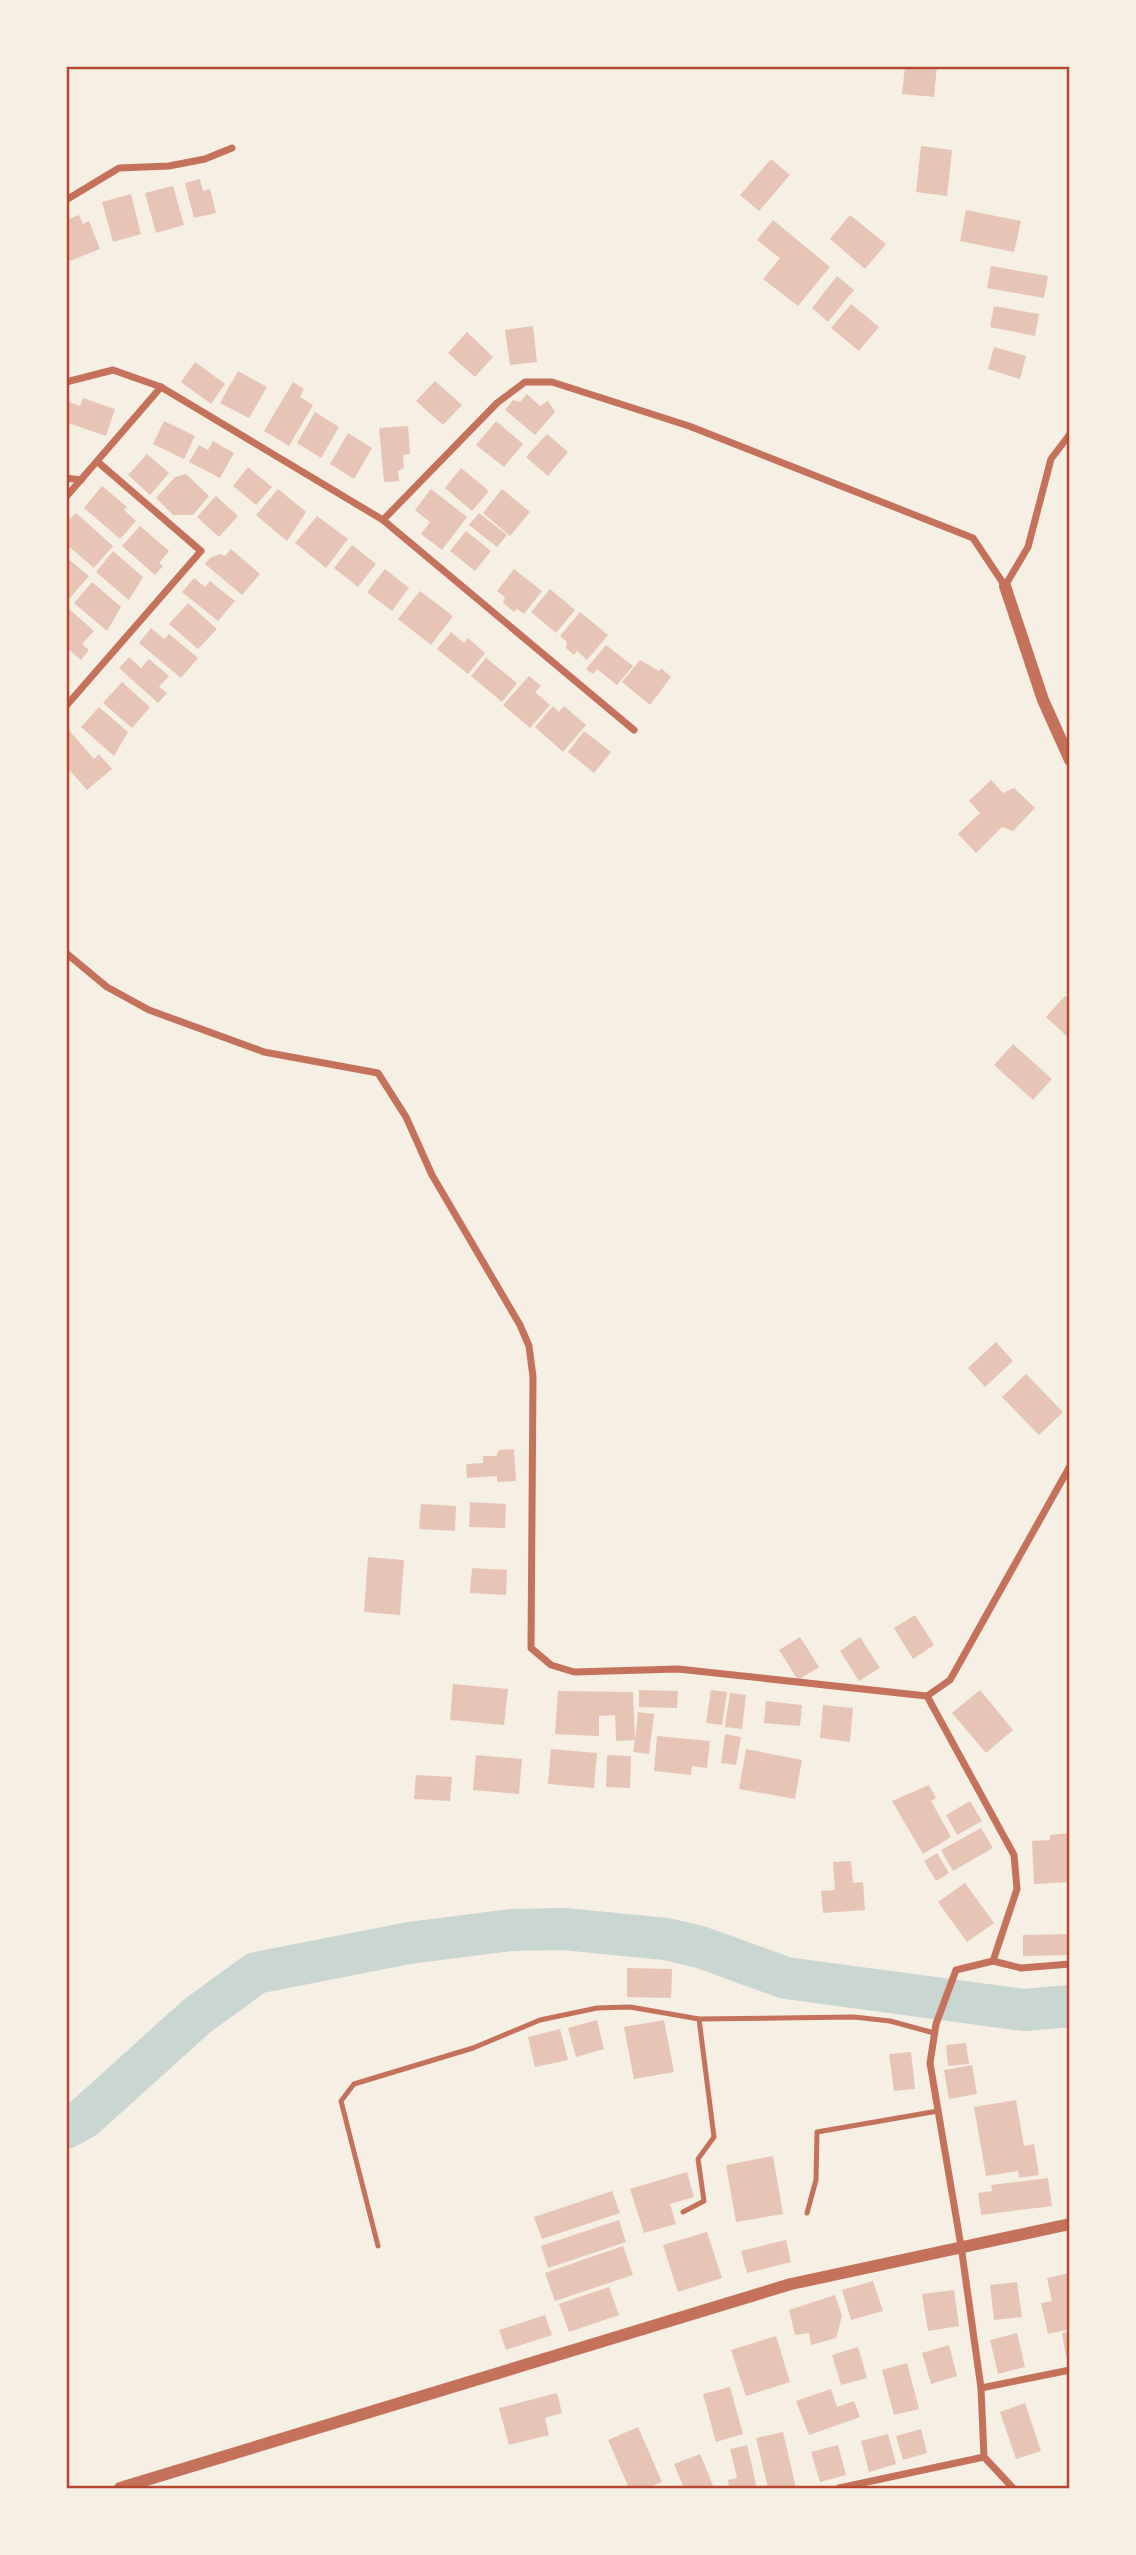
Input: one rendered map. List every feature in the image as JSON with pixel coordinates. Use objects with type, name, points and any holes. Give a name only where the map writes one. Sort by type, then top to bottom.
[{"type":"street","points":[[66,200],[120,168],[170,166],[205,159],[232,148]]},
{"type":"street","points":[[66,382],[113,370],[161,387],[383,520],[634,730]]},
{"type":"street","points":[[383,520],[497,402],[524,382],[552,382],[689,426],[973,538],[1005,586],[1043,700],[1069,760]]},
{"type":"street","points":[[66,496],[99,463],[161,387]]},
{"type":"street","points":[[1005,586],[1028,547],[1051,459],[1069,434]]},
{"type":"street","points":[[66,705],[201,551],[99,463]]},
{"type":"street","points":[[66,478],[81,480]]},
{"type":"street","points":[[66,953],[107,988],[149,1010],[264,1052],[378,1073],[390,1089],[432,1175],[520,1325],[529,1346],[533,1377],[531,1648],[551,1665],[574,1672],[678,1669],[927,1696],[950,1680],[1069,1466]]},
{"type":"street","points":[[927,1696],[1014,1855],[1017,1889],[993,1961]]},
{"type":"street","points":[[1013,2488],[984,2457],[981,2388],[961,2246],[930,2063],[935,2029],[956,1969],[993,1961],[1021,1968],[1069,1964]]},
{"type":"street","points":[[120,2488],[791,2284],[1069,2224]]},
{"type":"street","points":[[981,2388],[1069,2370]]},
{"type":"street","points":[[839,2488],[984,2457]]},
{"type":"lane","points":[[378,2246],[341,2101],[354,2084],[473,2048],[540,2020],[597,2008],[629,2007],[699,2020],[854,2017],[935,2029]]},
{"type":"lane","points":[[683,2212],[704,2202],[698,2159],[714,2137],[699,2020]]},
{"type":"lane","points":[[807,2213],[816,2179],[817,2132],[938,2111]]},
{"type":"building","points":[[905,66],[937,66],[934,97],[902,94]]},
{"type":"building","points":[[921,146],[952,150],[947,196],[916,192]]},
{"type":"building","points":[[771,159],[790,175],[759,211],[740,195]]},
{"type":"building","points":[[200,179],[203,191],[210,189],[216,213],[194,218],[185,183]]},
{"type":"building","points":[[173,186],[184,225],[156,233],[145,193]]},
{"type":"building","points":[[131,194],[141,234],[113,242],[102,202]]},
{"type":"building","points":[[966,210],[1021,221],[1014,252],[960,241]]},
{"type":"building","points":[[79,215],[83,224],[89,221],[100,249],[70,261],[66,253],[66,220]]},
{"type":"building","points":[[850,215],[886,244],[865,269],[830,239]]},
{"type":"building","points":[[773,220],[830,267],[798,306],[763,279],[780,258],[757,240]]},
{"type":"building","points":[[991,266],[1048,276],[1044,298],[987,288]]},
{"type":"building","points":[[837,276],[854,290],[828,322],[812,308]]},
{"type":"building","points":[[851,304],[879,327],[859,351],[831,328]]},
{"type":"building","points":[[994,306],[1039,314],[1035,336],[990,327]]},
{"type":"building","points":[[533,326],[537,362],[510,365],[505,330]]},
{"type":"building","points":[[467,332],[493,357],[475,377],[448,353]]},
{"type":"building","points":[[994,347],[1026,356],[1020,379],[988,369]]},
{"type":"building","points":[[195,362],[225,384],[211,404],[181,382]]},
{"type":"building","points":[[238,371],[267,387],[249,418],[220,403]]},
{"type":"building","points":[[435,381],[462,405],[443,425],[416,401]]},
{"type":"building","points":[[293,382],[304,389],[300,397],[313,405],[289,446],[264,431]]},
{"type":"building","points":[[527,394],[540,406],[548,401],[555,412],[535,435],[505,410],[513,400],[520,402]]},
{"type":"building","points":[[83,398],[115,409],[106,436],[66,422],[67,401],[80,406]]},
{"type":"building","points":[[315,412],[339,427],[321,458],[297,443]]},
{"type":"building","points":[[164,421],[195,436],[184,459],[153,444]]},
{"type":"building","points":[[496,421],[523,444],[504,467],[476,445]]},
{"type":"building","points":[[408,426],[410,454],[403,455],[404,468],[398,471],[399,481],[384,482],[379,428]]},
{"type":"building","points":[[348,433],[372,448],[354,479],[330,464]]},
{"type":"building","points":[[547,434],[568,452],[548,476],[526,457]]},
{"type":"building","points":[[213,441],[234,453],[220,478],[189,462],[199,445],[208,450]]},
{"type":"building","points":[[147,454],[169,473],[150,495],[128,475]]},
{"type":"building","points":[[248,467],[272,487],[256,505],[233,486]]},
{"type":"building","points":[[461,468],[489,491],[472,511],[445,488]]},
{"type":"building","points":[[186,474],[209,496],[193,515],[173,515],[156,498],[175,477]]},
{"type":"building","points":[[102,486],[127,507],[124,510],[136,521],[120,539],[84,508]]},
{"type":"building","points":[[278,489],[306,512],[287,541],[256,515]]},
{"type":"building","points":[[431,489],[467,517],[442,550],[421,534],[430,522],[415,510]]},
{"type":"building","points":[[502,489],[530,512],[510,536],[483,513]]},
{"type":"building","points":[[216,496],[238,516],[219,537],[197,517]]},
{"type":"building","points":[[76,513],[113,546],[94,568],[66,544],[66,523]]},
{"type":"building","points":[[479,513],[507,535],[497,547],[469,525]]},
{"type":"building","points":[[317,516],[348,539],[326,568],[295,543]]},
{"type":"building","points":[[140,526],[169,551],[159,563],[163,566],[155,575],[122,546]]},
{"type":"building","points":[[466,531],[491,551],[475,571],[450,551]]},
{"type":"building","points":[[352,545],[376,564],[358,587],[334,568]]},
{"type":"building","points":[[231,549],[260,574],[242,595],[205,564],[210,558],[220,554],[225,556]]},
{"type":"building","points":[[113,551],[143,577],[129,600],[96,572]]},
{"type":"building","points":[[66,557],[89,576],[69,599],[66,598]]},
{"type":"building","points":[[385,569],[409,588],[392,611],[367,592]]},
{"type":"building","points":[[514,569],[542,591],[524,614],[517,609],[514,612],[503,603],[505,597],[497,591]]},
{"type":"building","points":[[194,578],[205,587],[210,581],[235,601],[218,621],[182,592]]},
{"type":"building","points":[[92,582],[121,607],[107,631],[74,603]]},
{"type":"building","points":[[550,589],[575,610],[556,633],[531,612]]},
{"type":"building","points":[[420,591],[453,616],[431,645],[398,619]]},
{"type":"building","points":[[188,603],[217,629],[198,649],[169,624]]},
{"type":"building","points":[[68,608],[94,631],[82,644],[89,650],[81,660],[66,647]]},
{"type":"building","points":[[580,612],[608,635],[587,660],[577,651],[574,655],[566,648],[567,642],[560,636]]},
{"type":"building","points":[[151,628],[164,639],[169,634],[198,658],[181,678],[139,643]]},
{"type":"building","points":[[451,632],[464,643],[468,638],[485,653],[468,674],[437,649]]},
{"type":"building","points":[[606,645],[633,666],[617,685],[597,669],[593,674],[586,669]]},
{"type":"building","points":[[129,657],[141,668],[149,659],[169,676],[159,687],[167,693],[158,703],[119,668]]},
{"type":"building","points":[[486,658],[517,683],[502,702],[471,676]]},
{"type":"building","points":[[640,660],[659,671],[661,668],[671,677],[650,705],[622,682]]},
{"type":"building","points":[[529,676],[541,686],[535,692],[550,705],[530,728],[503,705]]},
{"type":"building","points":[[122,682],[150,707],[132,728],[103,703]]},
{"type":"building","points":[[553,706],[559,712],[564,706],[586,725],[563,752],[535,727]]},
{"type":"building","points":[[99,707],[128,732],[114,756],[81,727]]},
{"type":"building","points":[[69,730],[94,759],[99,754],[112,769],[87,790],[66,766],[66,733]]},
{"type":"building","points":[[584,731],[611,752],[594,773],[568,752]]},
{"type":"building","points":[[991,780],[1003,793],[1014,788],[1035,808],[1013,831],[1002,827],[976,853],[958,834],[980,813],[969,801]]},
{"type":"building","points":[[1065,996],[1070,1000],[1070,1039],[1046,1017]]},
{"type":"building","points":[[1013,1044],[1052,1079],[1033,1100],[994,1065]]},
{"type":"building","points":[[996,1342],[1013,1361],[985,1387],[968,1368]]},
{"type":"building","points":[[1026,1374],[1063,1412],[1039,1435],[1002,1397]]},
{"type":"building","points":[[514,1449],[516,1481],[497,1482],[497,1476],[467,1478],[466,1464],[483,1463],[483,1456],[496,1456],[499,1450]]},
{"type":"building","points":[[470,1502],[506,1504],[505,1528],[469,1527]]},
{"type":"building","points":[[421,1504],[456,1506],[455,1531],[419,1529]]},
{"type":"building","points":[[368,1557],[404,1560],[400,1615],[364,1612]]},
{"type":"building","points":[[472,1568],[507,1570],[506,1595],[470,1593]]},
{"type":"building","points":[[915,1615],[934,1645],[913,1659],[894,1628]]},
{"type":"building","points":[[800,1637],[819,1667],[798,1680],[779,1650]]},
{"type":"building","points":[[860,1637],[880,1668],[859,1681],[840,1651]]},
{"type":"building","points":[[453,1684],[508,1689],[504,1725],[450,1720]]},
{"type":"building","points":[[639,1690],[678,1691],[677,1708],[639,1707]]},
{"type":"building","points":[[711,1690],[727,1692],[722,1725],[706,1723]]},
{"type":"building","points":[[980,1690],[1013,1730],[986,1753],[952,1713]]},
{"type":"building","points":[[558,1691],[633,1692],[635,1740],[616,1741],[615,1715],[599,1716],[599,1736],[555,1734]]},
{"type":"building","points":[[730,1693],[746,1695],[742,1729],[725,1727]]},
{"type":"building","points":[[766,1701],[802,1705],[800,1726],[764,1723]]},
{"type":"building","points":[[823,1705],[853,1708],[850,1742],[820,1738]]},
{"type":"building","points":[[638,1712],[654,1714],[649,1754],[633,1752]]},
{"type":"building","points":[[725,1734],[741,1737],[736,1765],[721,1763]]},
{"type":"building","points":[[657,1736],[710,1741],[707,1768],[692,1766],[691,1775],[654,1771]]},
{"type":"building","points":[[551,1749],[597,1753],[594,1788],[548,1784]]},
{"type":"building","points":[[746,1749],[802,1760],[795,1799],[739,1789]]},
{"type":"building","points":[[476,1755],[522,1759],[519,1794],[473,1790]]},
{"type":"building","points":[[607,1755],[631,1756],[630,1788],[606,1787]]},
{"type":"building","points":[[416,1775],[452,1777],[450,1801],[414,1799]]},
{"type":"building","points":[[929,1785],[936,1798],[931,1801],[951,1837],[923,1854],[892,1801]]},
{"type":"building","points":[[970,1801],[982,1821],[957,1835],[946,1815]]},
{"type":"building","points":[[981,1828],[993,1848],[953,1871],[941,1850]]},
{"type":"building","points":[[1070,1833],[1070,1882],[1034,1884],[1032,1841],[1050,1840],[1050,1835]]},
{"type":"building","points":[[937,1853],[949,1873],[936,1881],[924,1861]]},
{"type":"building","points":[[851,1861],[853,1883],[863,1882],[865,1910],[823,1913],[821,1891],[835,1890],[833,1862]]},
{"type":"building","points":[[965,1883],[994,1923],[967,1942],[938,1902]]},
{"type":"building","points":[[1070,1934],[1070,1955],[1023,1956],[1023,1935]]},
{"type":"building","points":[[627,1968],[672,1969],[671,1998],[627,1997]]},
{"type":"building","points":[[597,2020],[604,2049],[576,2057],[568,2028]]},
{"type":"building","points":[[664,2020],[674,2072],[634,2079],[624,2027]]},
{"type":"building","points":[[560,2029],[568,2060],[535,2067],[528,2037]]},
{"type":"building","points":[[966,2043],[969,2064],[948,2066],[946,2045]]},
{"type":"building","points":[[911,2052],[915,2089],[894,2091],[889,2054]]},
{"type":"building","points":[[972,2065],[977,2094],[949,2099],[944,2070]]},
{"type":"building","points":[[1016,2100],[1024,2146],[1034,2144],[1039,2175],[1019,2178],[1018,2171],[986,2176],[974,2107]]},
{"type":"building","points":[[773,2156],[783,2214],[736,2222],[726,2165]]},
{"type":"building","points":[[687,2172],[694,2197],[670,2204],[676,2224],[644,2233],[630,2189]]},
{"type":"building","points":[[1048,2178],[1052,2206],[981,2215],[978,2193],[992,2191],[991,2185]]},
{"type":"building","points":[[612,2191],[620,2213],[542,2239],[534,2217]]},
{"type":"building","points":[[619,2220],[626,2242],[548,2268],[541,2246]]},
{"type":"building","points":[[707,2232],[722,2278],[678,2292],[663,2245]]},
{"type":"building","points":[[786,2240],[791,2262],[747,2273],[741,2251]]},
{"type":"building","points":[[623,2246],[633,2275],[555,2301],[545,2273]]},
{"type":"building","points":[[1070,2273],[1070,2329],[1048,2334],[1041,2303],[1052,2301],[1047,2278]]},
{"type":"building","points":[[873,2281],[883,2311],[851,2320],[842,2290]]},
{"type":"building","points":[[1017,2282],[1022,2317],[994,2320],[990,2285]]},
{"type":"building","points":[[609,2287],[619,2315],[569,2332],[559,2304]]},
{"type":"building","points":[[954,2290],[959,2326],[928,2331],[922,2294]]},
{"type":"building","points":[[835,2295],[842,2316],[836,2338],[811,2345],[809,2333],[795,2335],[789,2310]]},
{"type":"building","points":[[545,2315],[552,2335],[506,2350],[499,2330]]},
{"type":"building","points":[[1070,2332],[1070,2356],[1066,2357],[1062,2333]]},
{"type":"building","points":[[1017,2333],[1025,2367],[998,2374],[990,2340]]},
{"type":"building","points":[[776,2336],[790,2382],[746,2396],[731,2350]]},
{"type":"building","points":[[949,2345],[957,2376],[931,2384],[922,2353]]},
{"type":"building","points":[[858,2347],[867,2378],[841,2385],[832,2355]]},
{"type":"building","points":[[907,2363],[919,2409],[894,2415],[882,2370]]},
{"type":"building","points":[[730,2387],[743,2434],[716,2442],[703,2394]]},
{"type":"building","points":[[831,2389],[837,2407],[854,2401],[860,2417],[809,2435],[796,2401]]},
{"type":"building","points":[[557,2393],[562,2413],[545,2418],[549,2435],[509,2445],[499,2408]]},
{"type":"building","points":[[1025,2403],[1041,2451],[1016,2459],[1000,2412]]},
{"type":"building","points":[[638,2427],[662,2482],[648,2488],[629,2488],[608,2440]]},
{"type":"building","points":[[921,2429],[927,2453],[903,2460],[896,2436]]},
{"type":"building","points":[[783,2432],[796,2488],[768,2488],[756,2438]]},
{"type":"building","points":[[888,2434],[896,2464],[869,2472],[861,2441]]},
{"type":"building","points":[[747,2445],[757,2488],[729,2488],[728,2480],[737,2478],[730,2449]]},
{"type":"building","points":[[838,2445],[846,2475],[820,2482],[811,2452]]},
{"type":"building","points":[[700,2454],[714,2488],[684,2488],[674,2464]]},
{"type":"waterway","points":[[66,2128],[84,2118],[197,2016],[256,1973],[409,1943],[511,1930],[564,1929],[666,1939],[700,1947],[786,1978],[1024,2010],[1070,2006]]}]
